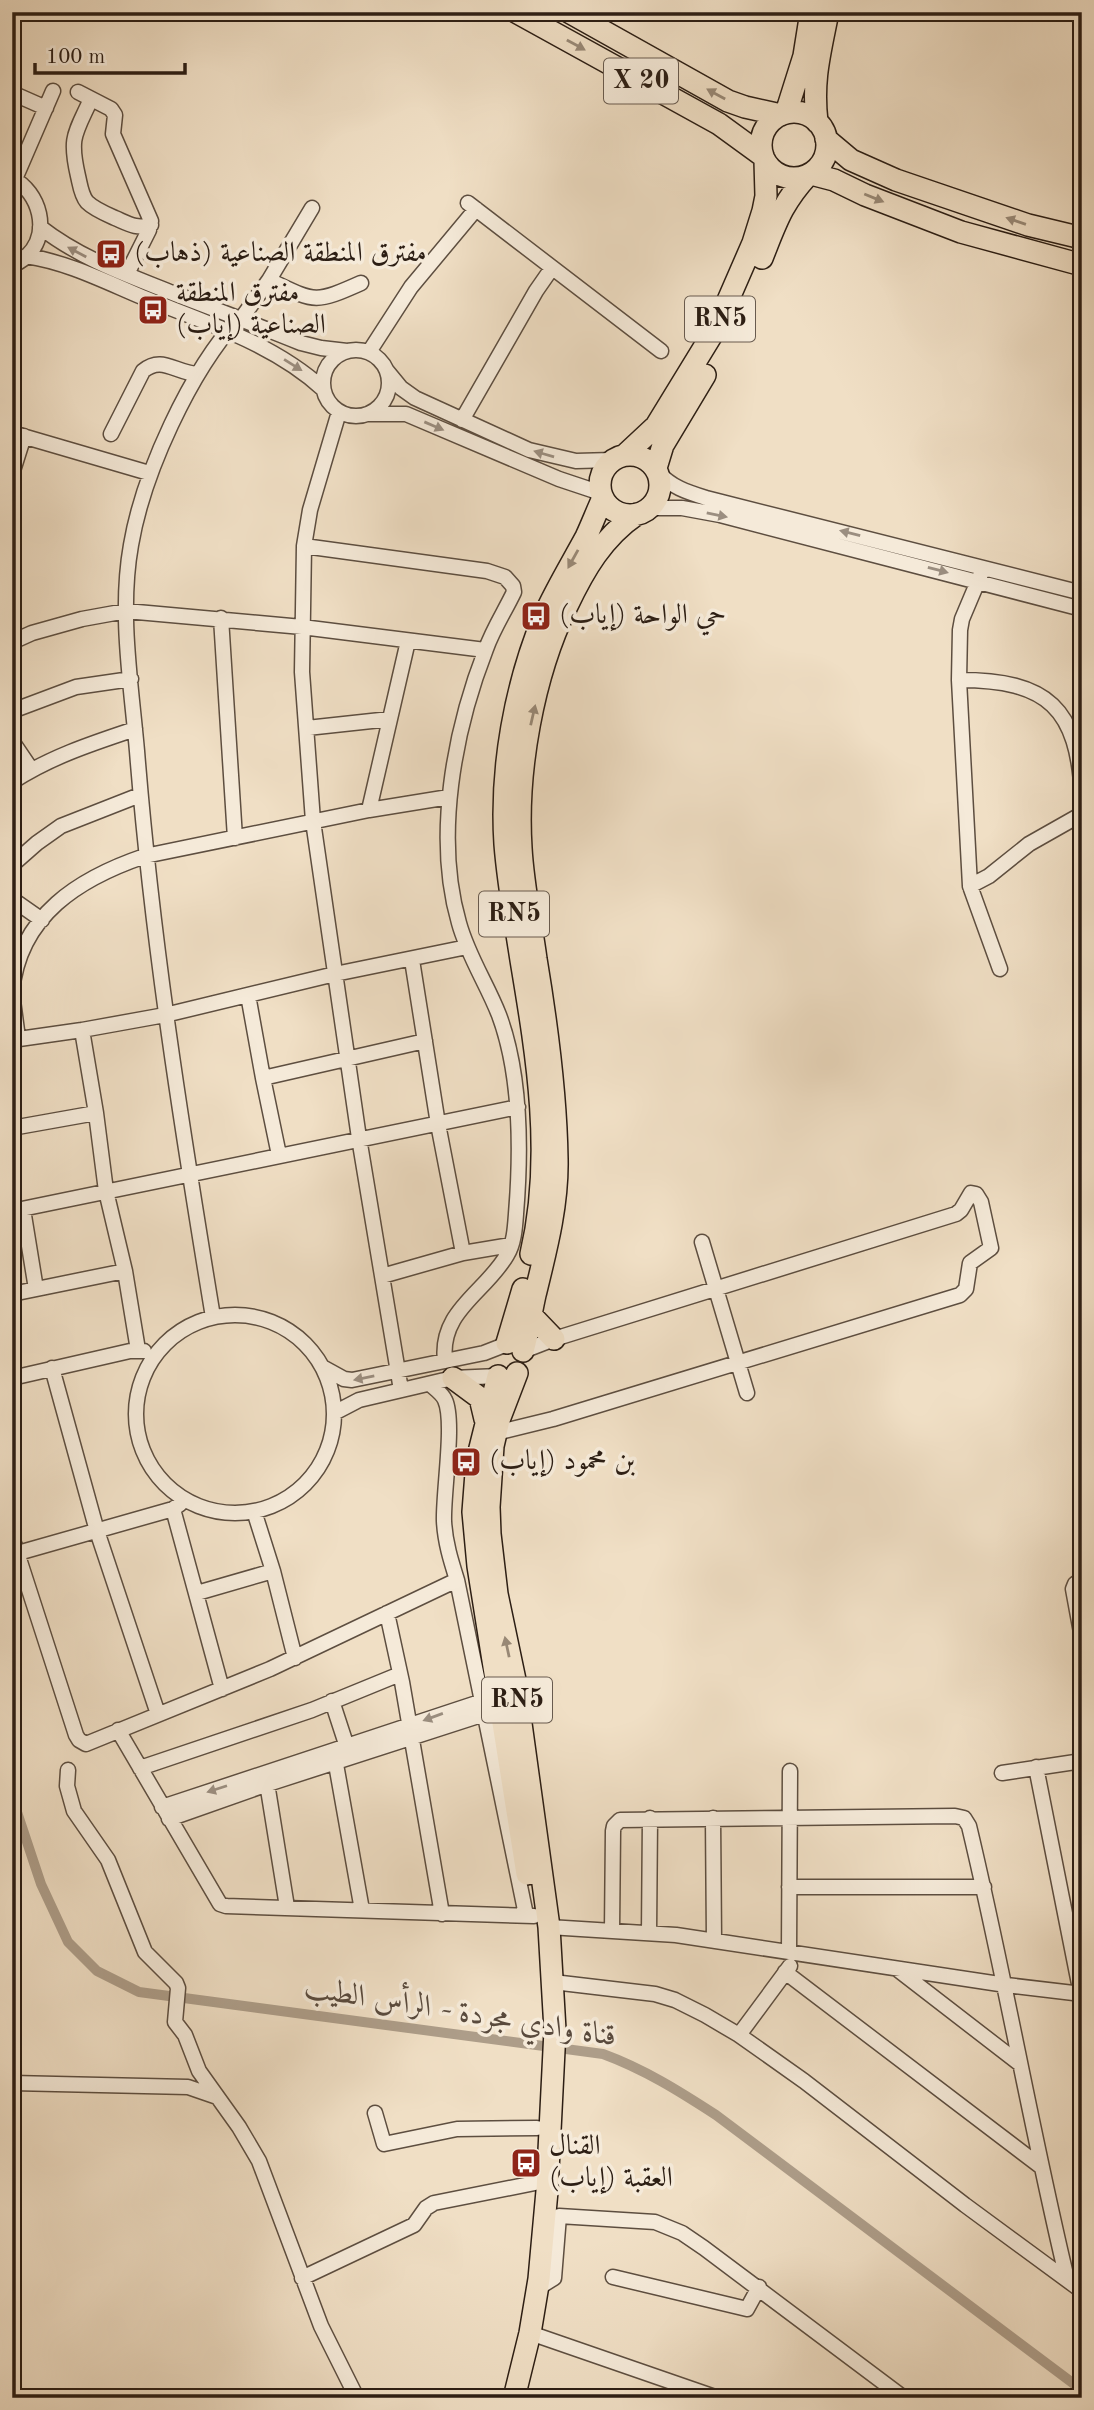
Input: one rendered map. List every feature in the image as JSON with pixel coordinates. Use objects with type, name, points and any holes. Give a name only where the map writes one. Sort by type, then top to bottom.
[{"type":"highway","name":"X 20","points":[[516,12],[719,124],[764,158]]},
{"type":"highway","name":"X 20","points":[[569,12],[728,100],[745,107],[783,114]]},
{"type":"highway","name":"RN5","points":[[511,1347],[533,1244],[542,1154],[538,1074],[505,844],[509,759],[516,710],[535,639],[551,601],[586,536],[602,496],[601,475],[619,457],[646,437],[661,418],[720,318],[753,243],[766,196],[762,136],[766,128],[783,114],[804,56],[811,12]]},
{"type":"highway","name":"RN5","points":[[514,2398],[538,2288],[547,2191],[546,2077],[553,1982],[536,1919],[492,1704],[473,1512],[477,1460],[507,1375],[495,1371],[495,1361],[511,1347],[531,1315],[551,1225],[557,1163],[550,1051],[521,846],[526,749],[541,680],[564,612],[592,559],[608,537],[643,511],[660,491],[661,481],[657,470],[663,445],[733,324],[790,193],[824,159],[822,131],[814,94],[828,12]]},
{"type":"highway","points":[[783,114],[797,113],[808,116],[851,160],[896,180],[1028,225],[1082,238]]},
{"type":"highway","points":[[764,158],[779,175],[798,178],[809,174],[834,180],[865,195],[961,232],[1082,265]]},
{"type":"highway","points":[[619,457],[640,456],[657,470]]},
{"type":"highway","points":[[602,496],[617,512],[643,511]]},
{"type":"highway","points":[[531,1315],[554,1339]]},
{"type":"highway","points":[[449,1369],[480,1398],[491,1426]]},
{"type":"highway","name":"RN5","points":[[491,1426],[489,1507],[492,1555],[514,1680],[540,1973],[548,2030]]},
{"type":"highway","name":"RN5","points":[[502,2398],[519,2328],[535,2183],[537,2128],[546,2077]]},
{"type":"street","points":[[12,265],[26,257],[34,246],[40,228],[38,205],[29,190],[14,179],[54,91]]},
{"type":"street","points":[[12,93],[46,108]]},
{"type":"street","points":[[127,274],[151,225],[113,134],[115,115],[111,109],[84,96],[72,151],[83,196],[99,210],[134,227],[151,225]]},
{"type":"street","points":[[369,352],[411,287],[472,206],[661,351]]},
{"type":"street","points":[[213,1317],[164,1015],[145,856],[126,611],[131,544],[149,473],[198,374],[227,332],[269,280],[312,208]]},
{"type":"street","points":[[40,228],[68,248],[127,274],[302,343],[321,348],[369,352],[377,357],[409,395],[529,450],[555,458],[589,461],[619,457]]},
{"type":"street","points":[[26,257],[58,262],[227,332],[295,365],[323,389]]},
{"type":"street","points":[[462,420],[552,268]]},
{"type":"street","points":[[269,280],[320,300],[361,283]]},
{"type":"street","points":[[347,351],[328,365],[323,378],[327,400],[339,412],[359,416],[406,414],[602,496]]},
{"type":"street","points":[[111,434],[142,371],[151,364],[163,364],[184,373],[198,374]]},
{"type":"street","points":[[368,414],[384,402],[389,382],[387,371]]},
{"type":"street","points":[[339,412],[310,510],[303,547],[302,672],[313,821],[359,1138],[401,1390]]},
{"type":"street","points":[[13,470],[18,435],[149,473]]},
{"type":"street","points":[[657,470],[667,482],[677,488],[706,498],[1082,593]]},
{"type":"street","points":[[643,511],[682,508],[720,515],[1082,609]]},
{"type":"street","points":[[303,547],[486,570],[505,577],[511,582],[514,592],[485,650],[468,706],[449,797],[446,840],[458,922],[499,1017],[510,1055],[517,1107],[516,1214],[507,1256],[455,1318],[444,1340],[449,1369]]},
{"type":"street","points":[[984,567],[962,619],[959,680],[971,886],[1000,969]]},
{"type":"street","points":[[12,642],[32,633],[82,619],[126,611],[221,618],[485,650]]},
{"type":"street","points":[[221,618],[235,838]]},
{"type":"street","points":[[369,810],[408,641]]},
{"type":"street","points":[[12,710],[76,687],[131,679]]},
{"type":"street","points":[[959,680],[1020,685],[1054,707],[1073,733],[1077,746],[1082,797]]},
{"type":"street","points":[[307,728],[390,719]]},
{"type":"street","points":[[12,782],[31,769],[135,729]]},
{"type":"street","points":[[12,741],[31,769]]},
{"type":"street","points":[[12,865],[61,826],[140,795]]},
{"type":"street","points":[[449,797],[369,810],[145,856],[90,878],[60,899],[42,920],[21,956],[13,979],[12,992],[15,1039],[164,1015],[335,974],[467,947]]},
{"type":"street","points":[[971,886],[989,876],[1029,844],[1082,814]]},
{"type":"street","points":[[12,900],[42,920]]},
{"type":"street","points":[[412,960],[438,1124],[463,1252]]},
{"type":"street","points":[[248,995],[279,1155]]},
{"type":"street","points":[[82,1030],[106,1191],[125,1271],[138,1350]]},
{"type":"street","points":[[263,1078],[425,1041]]},
{"type":"street","points":[[36,1289],[18,1210],[517,1107]]},
{"type":"street","points":[[12,1128],[96,1113]]},
{"type":"street","points":[[336,1412],[355,1401],[430,1384],[449,1369],[484,1353],[554,1339],[956,1214],[971,1193],[976,1194],[981,1202],[991,1248],[970,1263],[964,1293],[553,1419],[491,1426]]},
{"type":"street","points":[[702,1242],[747,1393]]},
{"type":"street","points":[[382,1276],[463,1252],[511,1245]]},
{"type":"street","points":[[12,1294],[125,1271]]},
{"type":"street","points":[[222,1689],[197,1593],[179,1505],[147,1461],[139,1438],[136,1402],[140,1386],[155,1355],[164,1345],[189,1325],[213,1317],[243,1317],[272,1324],[293,1334],[324,1368],[344,1379],[352,1380],[398,1371],[449,1369],[507,1375]]},
{"type":"street","points":[[12,1378],[138,1350],[155,1355]]},
{"type":"street","points":[[52,1368],[97,1531],[158,1714]]},
{"type":"street","points":[[18,1553],[179,1505],[238,1514],[254,1511],[289,1497],[309,1480],[323,1458],[334,1425],[335,1399],[324,1368]]},
{"type":"street","points":[[166,1813],[492,1704],[450,1559],[445,1528],[444,1485],[449,1435],[446,1405],[444,1398],[430,1384]]},
{"type":"street","points":[[254,1511],[273,1571],[295,1658]]},
{"type":"street","points":[[12,1538],[79,1740],[86,1744],[295,1658],[457,1580]]},
{"type":"street","points":[[197,1593],[273,1571]]},
{"type":"street","points":[[1082,1579],[1073,1589],[1082,1639]]},
{"type":"street","points":[[387,1613],[442,1914]]},
{"type":"street","points":[[140,1768],[257,1729],[400,1674]]},
{"type":"street","points":[[332,1701],[362,1910]]},
{"type":"street","points":[[118,1730],[220,1904],[226,1906],[536,1919],[714,1941],[1081,1996],[1036,1767]]},
{"type":"street","points":[[1002,1773],[1082,1761]]},
{"type":"street","points":[[68,1770],[67,1786],[74,1811],[108,1860],[145,1952],[178,1988],[175,2022],[185,2035],[199,2071],[259,2161],[321,2326],[357,2398]]},
{"type":"street","points":[[739,2035],[785,1972],[794,1953],[789,1886],[790,1771]]},
{"type":"street","points":[[266,1779],[287,1907]]},
{"type":"street","points":[[612,1930],[614,1826],[624,1819],[960,1816],[967,1820],[1006,1985],[1040,2166],[1067,2279]]},
{"type":"street","points":[[649,1933],[650,1818]]},
{"type":"street","points":[[713,1818],[714,1941]]},
{"type":"street","points":[[789,1886],[984,1887]]},
{"type":"street","points":[[895,1968],[1020,2064]]},
{"type":"street","points":[[785,1972],[1040,2166]]},
{"type":"street","points":[[553,1982],[644,1992],[665,1997],[688,2006],[739,2035],[1082,2291]]},
{"type":"street","points":[[12,2083],[188,2087],[218,2097]]},
{"type":"street","points":[[375,2113],[384,2144],[457,2129],[537,2128]]},
{"type":"street","points":[[302,2278],[414,2225],[426,2207],[435,2203],[535,2183]]},
{"type":"street","points":[[538,2288],[554,2278],[559,2216],[641,2219],[668,2226],[696,2242],[759,2287],[905,2398]]},
{"type":"street","points":[[612,2277],[747,2309],[759,2287]]},
{"type":"street","points":[[530,2333],[718,2398]]},
{"type":"waterway","name":"قناة وادي مجردة - الرأس الطيب","points":[[12,1797],[41,1884],[68,1942],[97,1971],[139,1992],[603,2054],[633,2066],[716,2115],[1082,2390]]},
{"type":"place","name":"مفترق المنطقة الصناعية (ذهاب)","points":[[111,254]]},
{"type":"place","name":"مفترق المنطقة الصناعية (إياب)","points":[[153,310]]},
{"type":"place","name":"حي الواحة (إياب)","points":[[536,616]]},
{"type":"place","name":"بن محمود (إياب)","points":[[466,1462]]},
{"type":"place","name":"القنال العقبة (إياب)","points":[[526,2163]]}]
